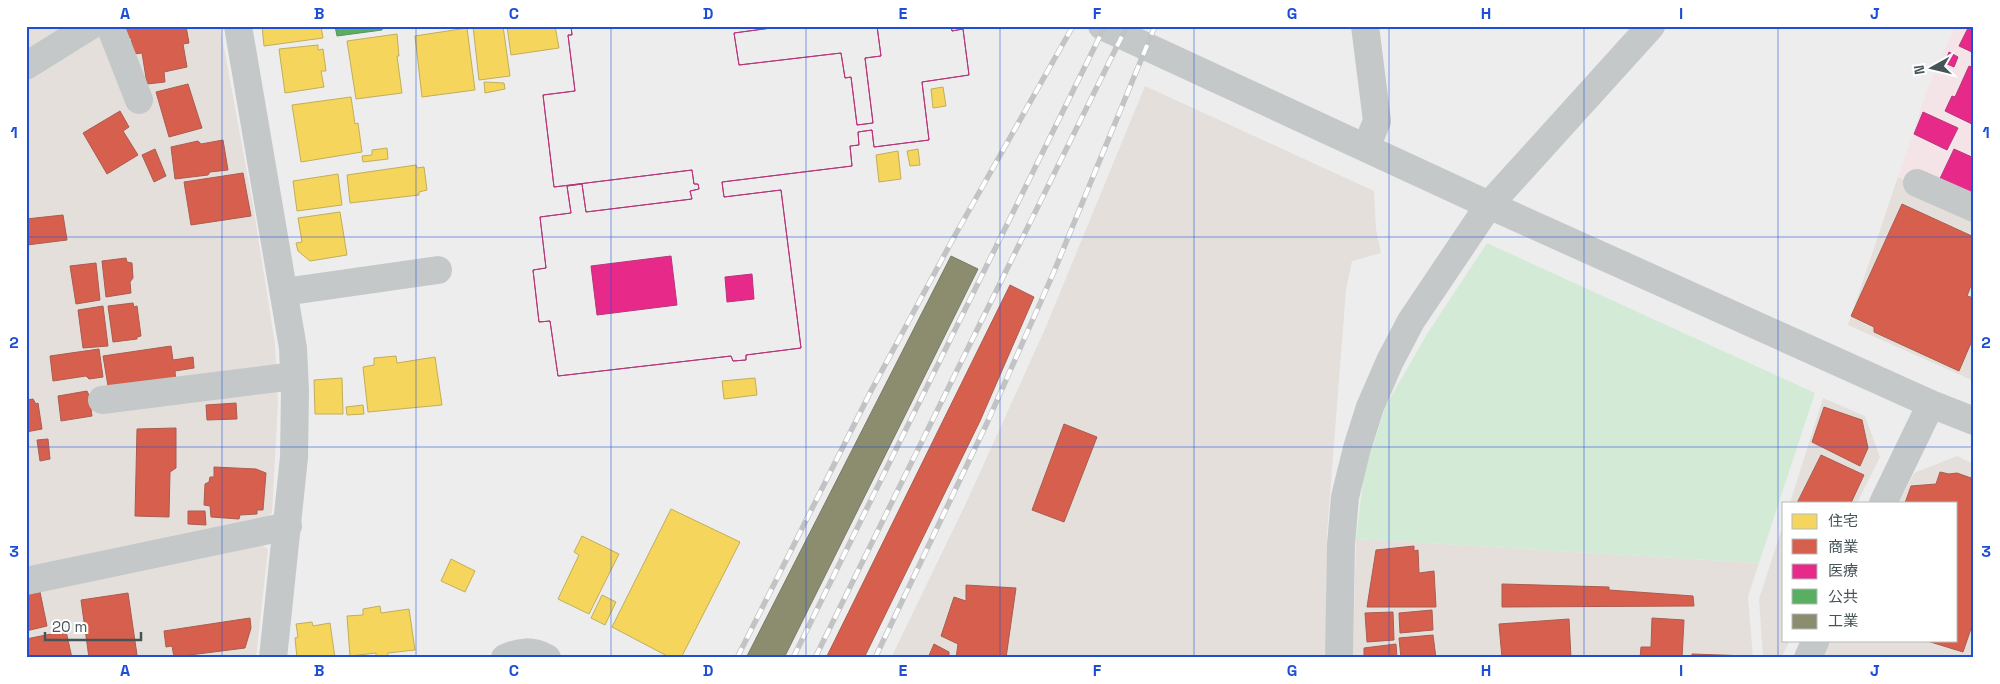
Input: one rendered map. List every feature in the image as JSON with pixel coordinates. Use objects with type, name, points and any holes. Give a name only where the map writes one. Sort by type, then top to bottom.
[{"type":"street","points":[[26,66],[90,26]]},
{"type":"street","points":[[110,26],[139,100]]},
{"type":"street","points":[[238,26],[293,348],[294,457],[273,658]]},
{"type":"street","points":[[1102,26],[1489,205],[1931,404],[1974,421]]},
{"type":"street","points":[[1365,26],[1377,121],[1366,148]]},
{"type":"street","points":[[1339,658],[1340,545],[1344,497],[1356,448],[1370,406],[1390,361],[1411,321],[1489,205],[1651,26]]},
{"type":"street","points":[[1916,183],[1974,208]]},
{"type":"street","points":[[284,292],[438,270]]},
{"type":"street","points":[[102,400],[294,376]]},
{"type":"street","points":[[1883,502],[1931,404]]},
{"type":"street","points":[[26,581],[288,526]]},
{"type":"street","points":[[1808,658],[1815,642]]},
{"type":"street","points":[[505,658],[518,652],[536,652],[547,658]]},
{"type":"shaded area","points":[[26,26],[80,26],[26,59]]},
{"type":"shaded area","points":[[118,26],[220,26],[253,205],[275,344],[278,403],[272,513],[258,525],[26,576],[26,71]]},
{"type":"shaded area","points":[[1955,26],[1974,26],[1974,210],[1898,177],[1927,90]]},
{"type":"shaded area","points":[[1145,86],[1374,191],[1376,229],[1381,253],[1352,261],[1346,290],[1327,533],[1326,658],[891,658],[967,501],[1045,329]]},
{"type":"shaded area","points":[[1898,177],[1974,210],[1974,381],[1848,325]]},
{"type":"shaded area","points":[[1823,398],[1865,416],[1880,457],[1858,502],[1790,502]]},
{"type":"shaded area","points":[[1957,456],[1974,464],[1974,644],[1970,658],[1824,658],[1831,642],[1958,642],[1958,502],[1900,502],[1914,473]]},
{"type":"shaded area","points":[[1782,528],[1782,642],[1789,642],[1781,658],[1763,658],[1759,599]]},
{"type":"shaded area","points":[[1356,539],[1759,563],[1748,597],[1753,658],[1353,658]]},
{"type":"shaded area","points":[[255,541],[268,549],[256,658],[26,658],[26,591]]},
{"type":"green space","points":[[1487,243],[1815,393],[1759,563],[1356,539],[1364,473],[1386,405],[1427,334]]},
{"type":"building: 住宅","points":[[262,26],[321,26],[323,38],[264,46]]},
{"type":"building: 住宅","points":[[473,26],[503,26],[510,76],[479,80]]},
{"type":"building: 住宅","points":[[507,26],[555,26],[559,48],[511,55]]},
{"type":"building: 住宅","points":[[467,28],[475,90],[422,97],[415,36]]},
{"type":"building: 住宅","points":[[397,34],[399,56],[397,56],[402,93],[356,99],[347,41]]},
{"type":"building: 住宅","points":[[318,45],[318,50],[323,49],[326,71],[321,71],[324,87],[285,93],[279,49]]},
{"type":"building: 住宅","points":[[484,82],[504,83],[505,89],[485,93]]},
{"type":"building: 住宅","points":[[943,87],[946,106],[933,108],[931,89]]},
{"type":"building: 住宅","points":[[351,97],[355,124],[358,123],[362,152],[301,162],[292,105]]},
{"type":"building: 住宅","points":[[387,148],[388,159],[363,162],[362,156],[372,155],[372,150]]},
{"type":"building: 住宅","points":[[918,149],[920,165],[910,166],[907,151]]},
{"type":"building: 住宅","points":[[898,151],[901,179],[879,182],[876,155]]},
{"type":"building: 住宅","points":[[416,165],[417,168],[424,167],[427,190],[419,192],[419,195],[350,203],[347,175]]},
{"type":"building: 住宅","points":[[338,174],[342,205],[297,211],[293,181]]},
{"type":"building: 住宅","points":[[340,212],[347,255],[310,261],[298,251],[296,243],[302,242],[298,218]]},
{"type":"building: 住宅","points":[[396,356],[397,363],[435,357],[442,405],[368,412],[363,367],[374,365],[374,358]]},
{"type":"building: 住宅","points":[[342,378],[343,414],[315,414],[314,380]]},
{"type":"building: 住宅","points":[[755,378],[757,395],[724,399],[722,381]]},
{"type":"building: 住宅","points":[[363,405],[364,414],[347,415],[346,407]]},
{"type":"building: 住宅","points":[[671,509],[740,542],[681,658],[671,658],[612,627]]},
{"type":"building: 住宅","points":[[582,536],[619,554],[589,614],[558,599],[579,555],[574,552]]},
{"type":"building: 住宅","points":[[451,559],[475,571],[465,592],[441,581]]},
{"type":"building: 住宅","points":[[602,595],[616,602],[605,625],[591,618]]},
{"type":"building: 住宅","points":[[380,606],[381,613],[409,609],[415,650],[388,653],[387,657],[376,657],[376,653],[350,656],[347,616],[363,615],[363,609]]},
{"type":"building: 住宅","points":[[312,622],[313,626],[330,623],[335,658],[297,658],[295,638],[298,637],[296,624]]},
{"type":"building: 商業","points":[[126,26],[186,26],[189,43],[183,44],[187,67],[164,72],[165,82],[147,84],[142,53],[134,54],[131,38],[127,38]]},
{"type":"building: 商業","points":[[188,84],[202,128],[169,137],[156,92]]},
{"type":"building: 商業","points":[[120,111],[129,127],[123,131],[138,155],[107,174],[83,133]]},
{"type":"building: 商業","points":[[223,140],[228,170],[210,172],[208,175],[175,179],[171,147],[198,141],[201,144]]},
{"type":"building: 商業","points":[[155,149],[166,176],[154,182],[142,155]]},
{"type":"building: 商業","points":[[243,173],[251,216],[191,225],[184,182]]},
{"type":"building: 商業","points":[[1902,204],[1974,237],[1974,278],[1967,296],[1974,298],[1974,336],[1959,371],[1874,332],[1874,327],[1851,316]]},
{"type":"building: 商業","points":[[63,215],[67,240],[27,245],[26,219]]},
{"type":"building: 商業","points":[[126,258],[127,262],[132,263],[131,293],[106,297],[102,261]]},
{"type":"building: 商業","points":[[96,263],[100,300],[76,304],[70,266]]},
{"type":"building: 商業","points":[[1010,285],[1034,297],[980,421],[864,658],[826,658]]},
{"type":"building: 商業","points":[[133,303],[134,307],[137,306],[141,336],[137,337],[137,339],[113,342],[108,306]]},
{"type":"building: 商業","points":[[103,306],[108,346],[83,348],[78,310]]},
{"type":"building: 商業","points":[[171,346],[173,360],[193,357],[194,368],[175,371],[176,383],[109,392],[103,356]]},
{"type":"building: 商業","points":[[99,349],[103,377],[89,379],[86,376],[53,381],[50,356]]},
{"type":"building: 商業","points":[[87,391],[95,408],[91,409],[92,416],[61,421],[58,396]]},
{"type":"building: 商業","points":[[33,399],[36,404],[38,403],[42,429],[26,432],[26,400]]},
{"type":"building: 商業","points":[[236,403],[237,419],[207,420],[206,405]]},
{"type":"building: 商業","points":[[1824,407],[1862,420],[1868,448],[1860,466],[1812,442]]},
{"type":"building: 商業","points":[[1064,424],[1097,437],[1064,522],[1032,510]]},
{"type":"building: 商業","points":[[176,428],[176,468],[170,472],[169,517],[135,516],[137,429]]},
{"type":"building: 商業","points":[[48,439],[50,459],[40,461],[37,440]]},
{"type":"building: 商業","points":[[1821,455],[1864,475],[1851,502],[1798,502]]},
{"type":"building: 商業","points":[[214,467],[256,469],[266,473],[263,510],[257,510],[257,514],[240,515],[239,519],[211,517],[210,506],[204,505],[205,484],[209,482],[210,477],[214,477]]},
{"type":"building: 商業","points":[[1940,472],[1957,473],[1974,479],[1974,620],[1963,652],[1930,642],[1958,642],[1958,502],[1905,502],[1911,486],[1936,484]]},
{"type":"building: 商業","points":[[188,511],[205,511],[206,525],[188,524]]},
{"type":"building: 商業","points":[[1414,546],[1414,551],[1418,550],[1419,573],[1434,571],[1436,607],[1367,607],[1376,550]]},
{"type":"building: 商業","points":[[1502,584],[1609,587],[1609,590],[1693,596],[1694,606],[1502,607]]},
{"type":"building: 商業","points":[[966,585],[1016,588],[1006,658],[956,658],[958,644],[941,636],[954,597],[966,601]]},
{"type":"building: 商業","points":[[40,592],[47,626],[26,631],[26,595]]},
{"type":"building: 商業","points":[[128,593],[137,655],[118,658],[89,658],[81,600]]},
{"type":"building: 商業","points":[[1432,610],[1433,630],[1400,633],[1399,613]]},
{"type":"building: 商業","points":[[1393,612],[1394,640],[1367,642],[1365,613]]},
{"type":"building: 商業","points":[[250,618],[251,628],[245,648],[174,657],[172,646],[166,647],[164,631]]},
{"type":"building: 商業","points":[[1652,618],[1684,620],[1682,658],[1640,658],[1641,647],[1651,647]]},
{"type":"building: 商業","points":[[1569,619],[1571,658],[1502,658],[1499,624]]},
{"type":"building: 商業","points":[[66,631],[72,658],[26,658],[26,639]]},
{"type":"building: 商業","points":[[1433,635],[1436,658],[1401,658],[1399,638]]},
{"type":"building: 商業","points":[[934,644],[949,652],[949,658],[928,658]]},
{"type":"building: 商業","points":[[1396,644],[1397,658],[1364,658],[1364,648]]},
{"type":"building: 商業","points":[[1692,654],[1748,656],[1748,658],[1692,658]]},
{"type":"building: 医療","points":[[571,26],[786,26],[734,33],[739,65],[841,53],[845,78],[851,77],[857,125],[873,123],[865,58],[881,56],[877,26],[951,26],[952,31],[963,29],[969,75],[922,82],[929,140],[874,147],[872,130],[858,132],[859,145],[850,146],[852,166],[722,182],[724,197],[781,190],[801,348],[746,355],[746,360],[733,361],[731,356],[558,376],[550,321],[539,322],[533,270],[546,268],[540,217],[571,213],[567,186],[582,184],[586,212],[692,199],[690,191],[699,189],[698,184],[694,184],[692,170],[554,187],[543,95],[575,91],[568,35],[572,35]],"holes":[[[671,256],[677,305],[597,315],[591,266]],[[752,274],[754,299],[727,302],[725,277]]]},
{"type":"building: 医療","points":[[571,26],[786,26],[734,33],[739,65],[841,53],[845,78],[851,77],[857,125],[873,123],[865,58],[881,56],[877,26],[951,26],[952,31],[963,29],[969,75],[922,82],[929,140],[874,147],[872,130],[858,132],[859,145],[850,146],[852,166],[722,182],[724,197],[781,190],[801,348],[746,355],[746,360],[733,361],[731,356],[558,376],[550,321],[539,322],[533,270],[546,268],[540,217],[571,213],[567,186],[582,184],[586,212],[692,199],[690,191],[699,189],[698,184],[694,184],[692,170],[554,187],[543,95],[575,91],[568,35],[572,35]]},
{"type":"building: 医療","points":[[1969,26],[1974,26],[1974,53],[1959,46]]},
{"type":"building: 医療","points":[[1949,52],[1958,57],[1954,67],[1945,63]]},
{"type":"building: 医療","points":[[1969,66],[1974,68],[1974,125],[1945,111],[1952,96],[1955,97]]},
{"type":"building: 医療","points":[[1923,112],[1958,128],[1947,150],[1914,134]]},
{"type":"building: 医療","points":[[1954,149],[1974,158],[1974,194],[1936,187]]},
{"type":"building: 公共","points":[[335,26],[387,26],[383,27],[382,30],[337,36]]},
{"type":"building: 工業","points":[[951,256],[978,269],[784,658],[746,658]]},
{"type":"railway","points":[[737,658],[871,391],[954,237],[1073,26]]},
{"type":"railway","points":[[793,658],[1105,26]]},
{"type":"railway","points":[[815,658],[1127,26]]},
{"type":"railway","points":[[875,658],[987,423],[1053,274],[1155,26]]}]
